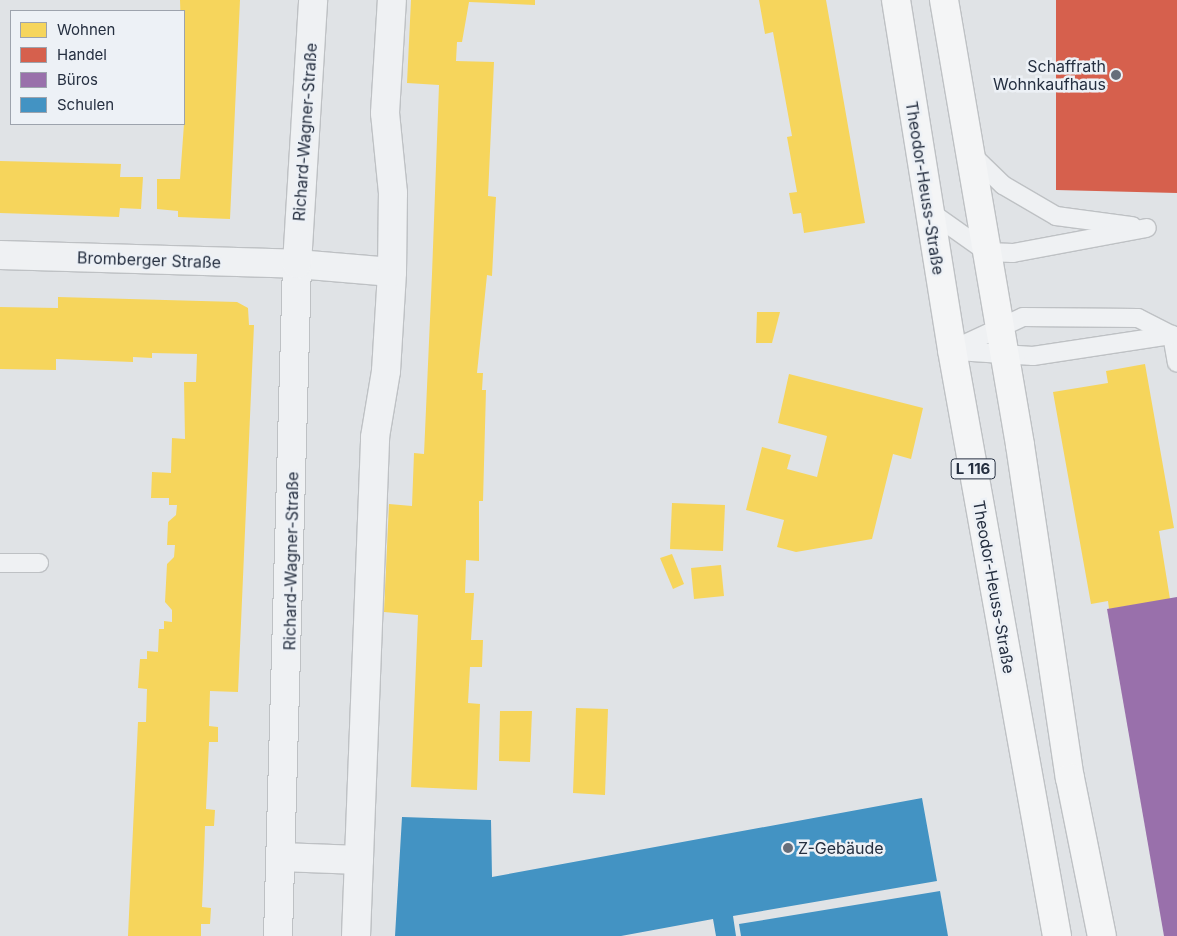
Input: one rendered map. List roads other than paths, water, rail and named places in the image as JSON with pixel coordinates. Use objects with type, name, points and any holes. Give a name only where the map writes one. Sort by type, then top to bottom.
[{"type":"main road","name":"Theodor-Heuss-Straße","points":[[896,0],[952,350],[1057,936]]},
{"type":"main road","points":[[944,0],[1003,342],[1070,778],[1102,936]]},
{"type":"street","name":"Richard-Wagner-Straße","points":[[278,936],[297,264],[313,0]]},
{"type":"street","points":[[356,936],[376,437],[386,371],[392,272],[393,193],[385,113],[392,0]]},
{"type":"street","name":"Bromberger Straße","points":[[0,255],[297,264]]},
{"type":"street","points":[[297,264],[392,272]]},
{"type":"street","points":[[281,857],[359,860]]},
{"type":"lane","points":[[929,211],[987,252],[1013,253],[1147,228],[1056,216],[1003,185],[970,153]]},
{"type":"lane","points":[[952,350],[1003,342],[1023,317],[1138,318],[1174,335]]},
{"type":"lane","points":[[952,350],[1003,342],[1033,356],[1174,335]]},
{"type":"lane","points":[[1174,335],[1177,363]]},
{"type":"lane","points":[[0,563],[39,563]]},
{"type":"place","name":"Schaffrath Wohnkaufhaus","points":[[1116,75]]},
{"type":"place","name":"Z-Gebäude","points":[[788,848]]}]
